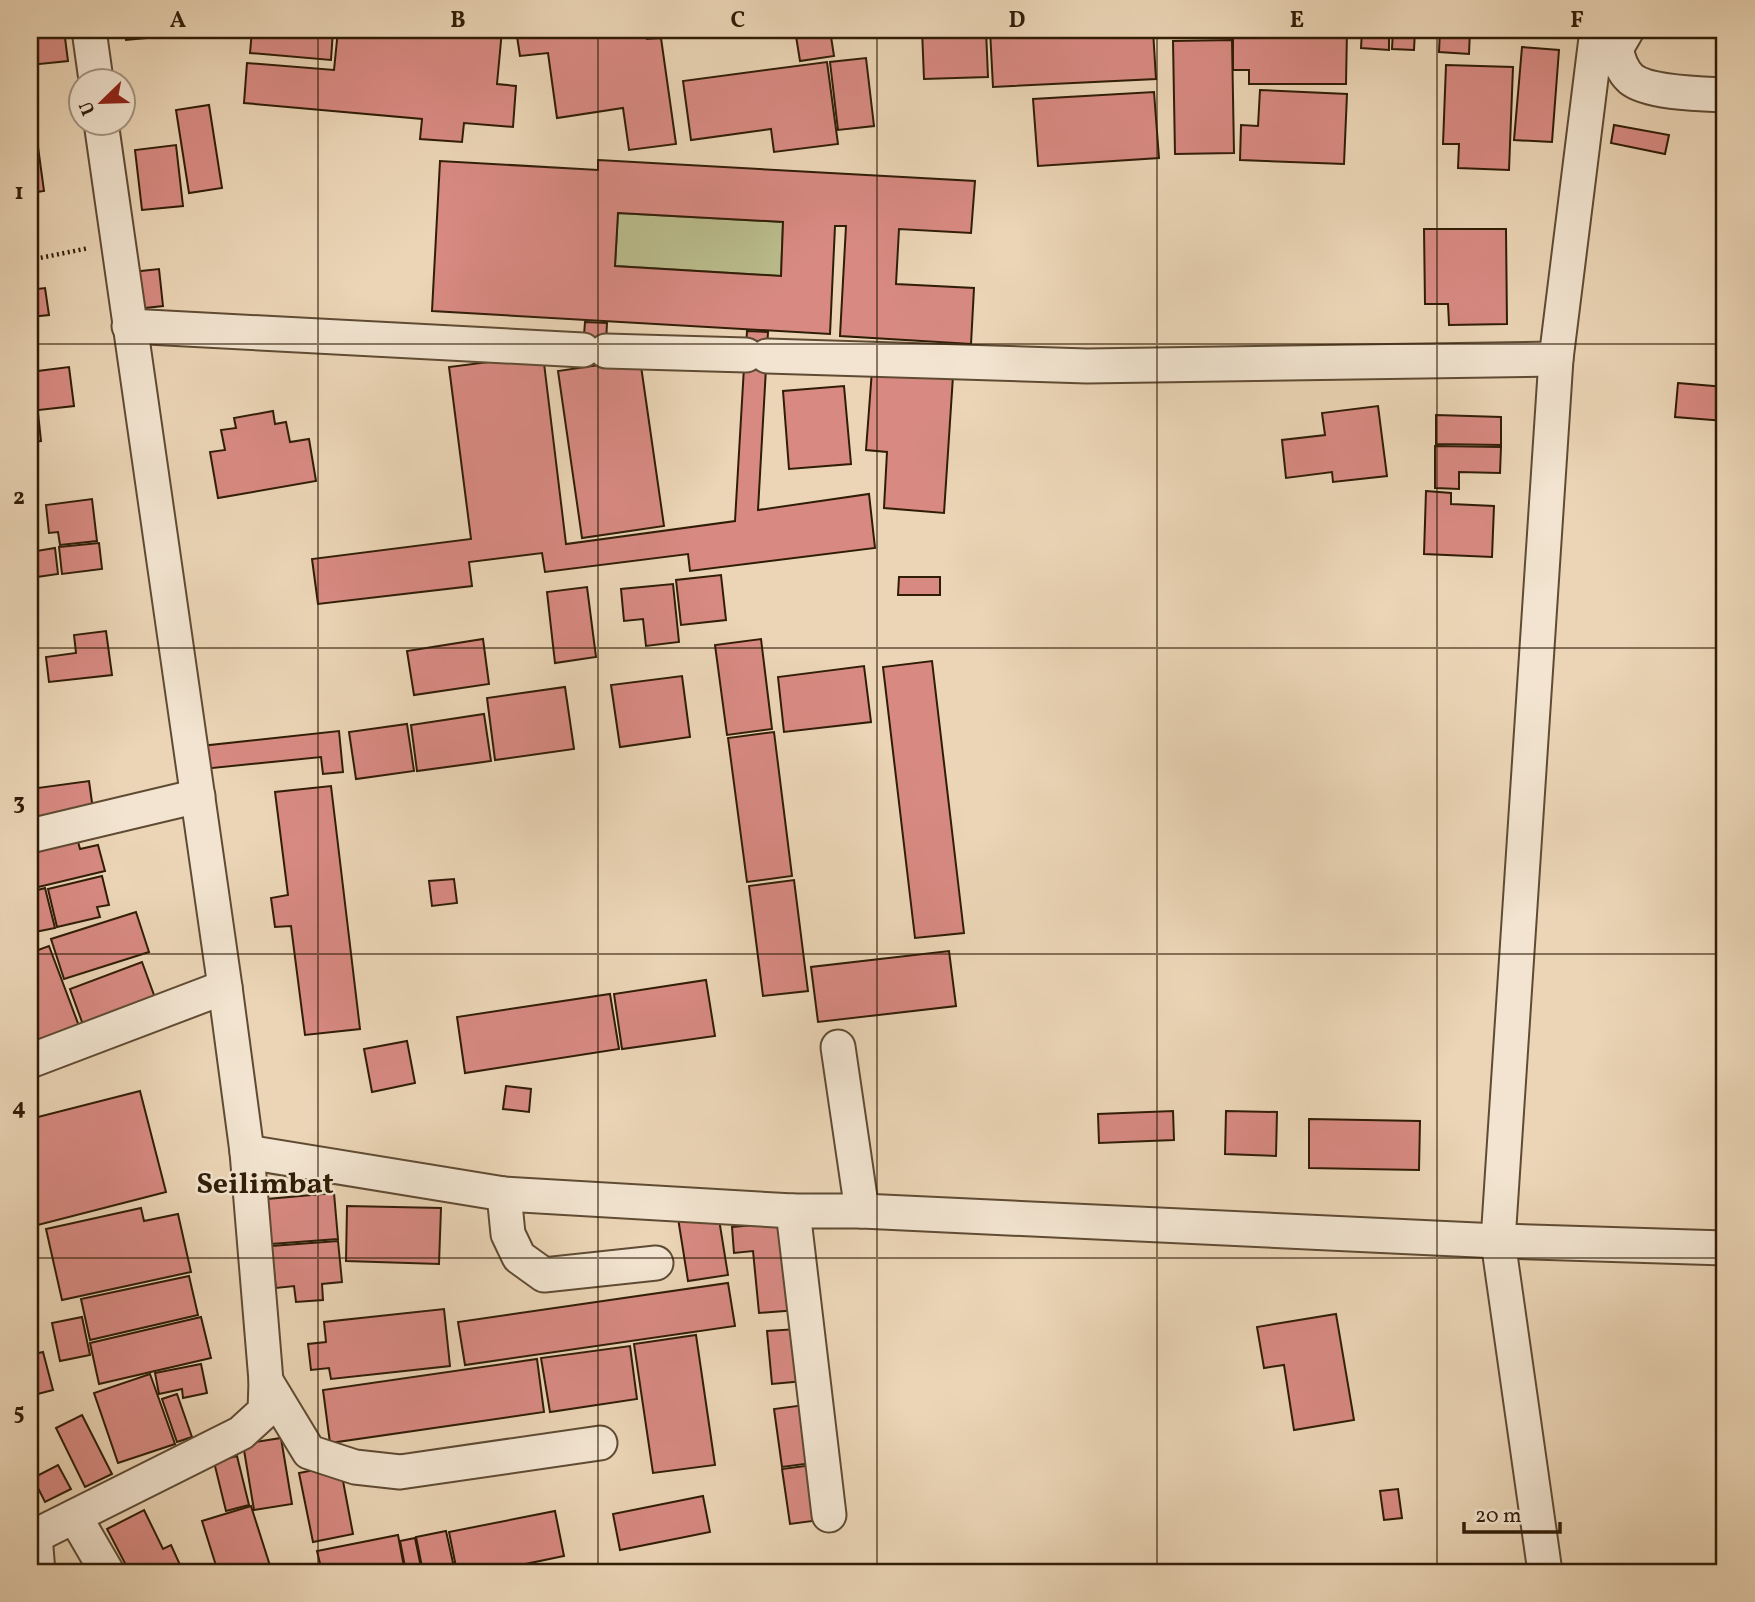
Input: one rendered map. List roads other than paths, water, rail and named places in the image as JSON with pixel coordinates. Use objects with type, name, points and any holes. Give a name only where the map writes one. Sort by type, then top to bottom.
[{"type":"street","points":[[89,30],[94,66]]},
{"type":"street","points":[[1545,1572],[1498,1241],[1556,359],[1597,30]]},
{"type":"street","points":[[1627,30],[1616,49],[1620,64],[1631,79],[1646,87],[1725,95]]},
{"type":"street","points":[[38,1572],[33,1535],[75,1517],[241,1433],[265,1411],[266,1381],[247,1152],[103,136]]},
{"type":"street","points":[[129,326],[595,350],[1087,366],[1556,359]]},
{"type":"street","points":[[30,836],[198,796]]},
{"type":"street","points":[[30,1061],[225,987]]},
{"type":"street","points":[[838,1047],[862,1211]]},
{"type":"street","points":[[247,1152],[504,1194],[793,1211],[862,1211],[1498,1241],[1725,1248]]},
{"type":"street","points":[[504,1194],[508,1234],[519,1257],[544,1275],[656,1263]]},
{"type":"street","points":[[793,1211],[829,1515]]},
{"type":"street","points":[[266,1381],[309,1452],[355,1467],[400,1472],[600,1443]]},
{"type":"street","points":[[75,1517],[107,1572]]},
{"type":"district","name":"Seilimbat","points":[[265,1183]]}]
